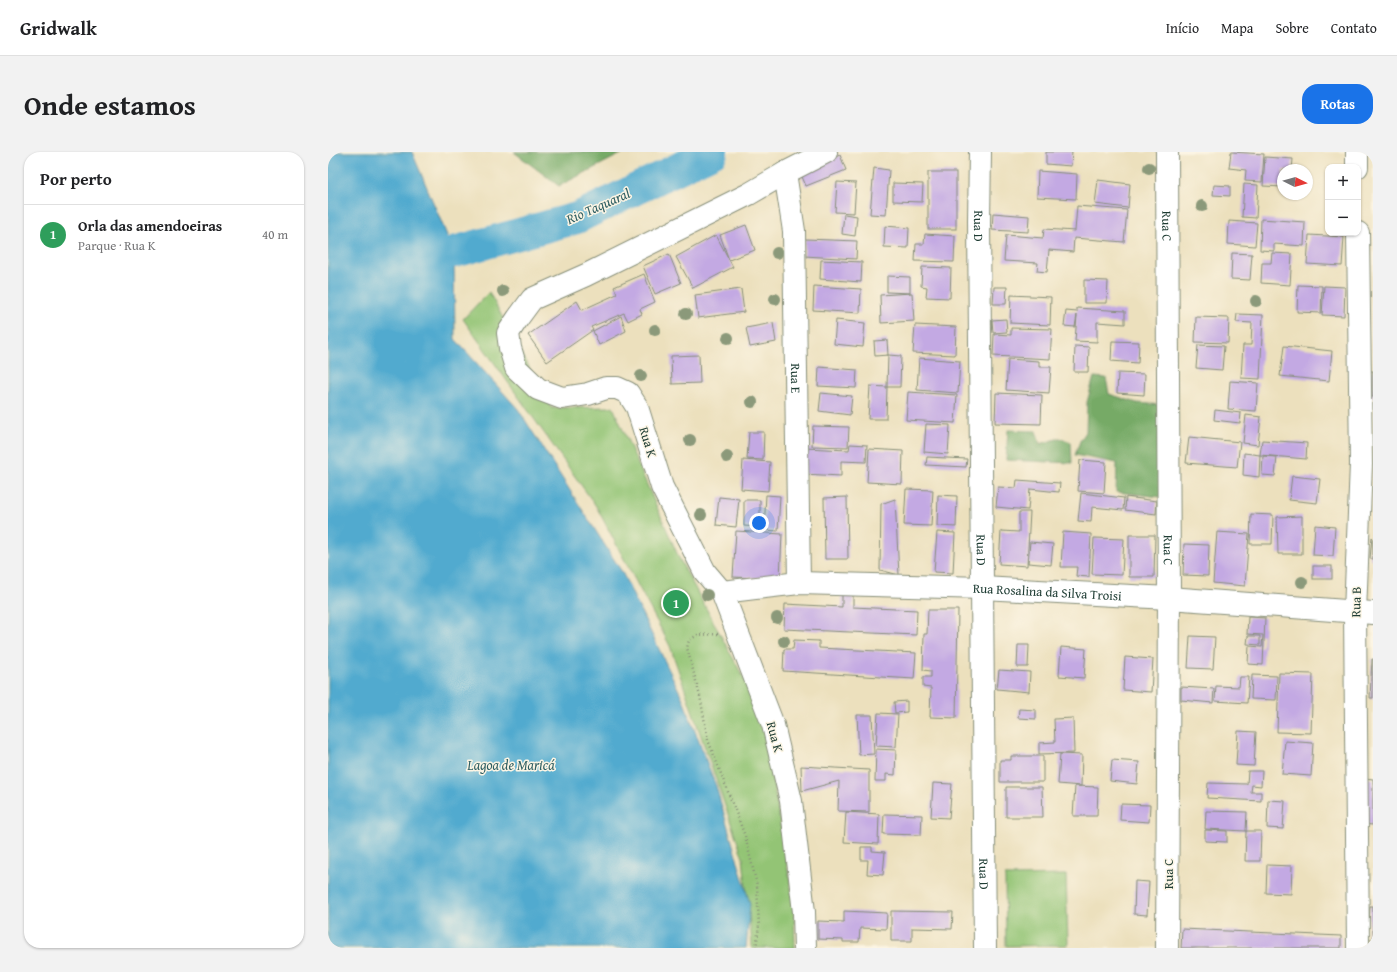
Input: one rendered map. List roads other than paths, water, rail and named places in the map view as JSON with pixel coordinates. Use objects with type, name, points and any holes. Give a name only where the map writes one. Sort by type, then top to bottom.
[{"type":"street","name":"Rua K","points":[[805,948],[804,912],[792,801],[773,725],[722,592],[705,572],[662,487],[637,408],[628,393],[617,388],[606,388],[588,394],[562,398],[538,389],[516,368],[510,348],[508,333],[532,299],[586,275],[749,194],[826,152]]},
{"type":"street","name":"Rua D","points":[[980,152],[979,237],[985,948]]},
{"type":"street","name":"Rua C","points":[[1167,152],[1169,598],[1167,948]]},
{"type":"street","points":[[1357,152],[1357,164]]},
{"type":"street","name":"Rua E","points":[[785,173],[794,231],[800,583]]},
{"type":"street","name":"Rua B","points":[[1358,236],[1364,612],[1358,948]]},
{"type":"street","name":"Rua Rosalina da Silva Troisi","points":[[722,592],[800,583],[983,588],[1169,598],[1364,612]]},
{"type":"water","name":"Lagoa de Maricá","points":[[328,152],[412,152],[454,252],[455,339],[518,409],[622,572],[682,697],[716,786],[750,904],[746,948],[328,948]]},
{"type":"waterway","name":"Rio Taquaral","points":[[454,252],[577,218],[712,152]]},
{"type":"place","name":"Orla das amendoeiras","points":[[676,603]]}]
